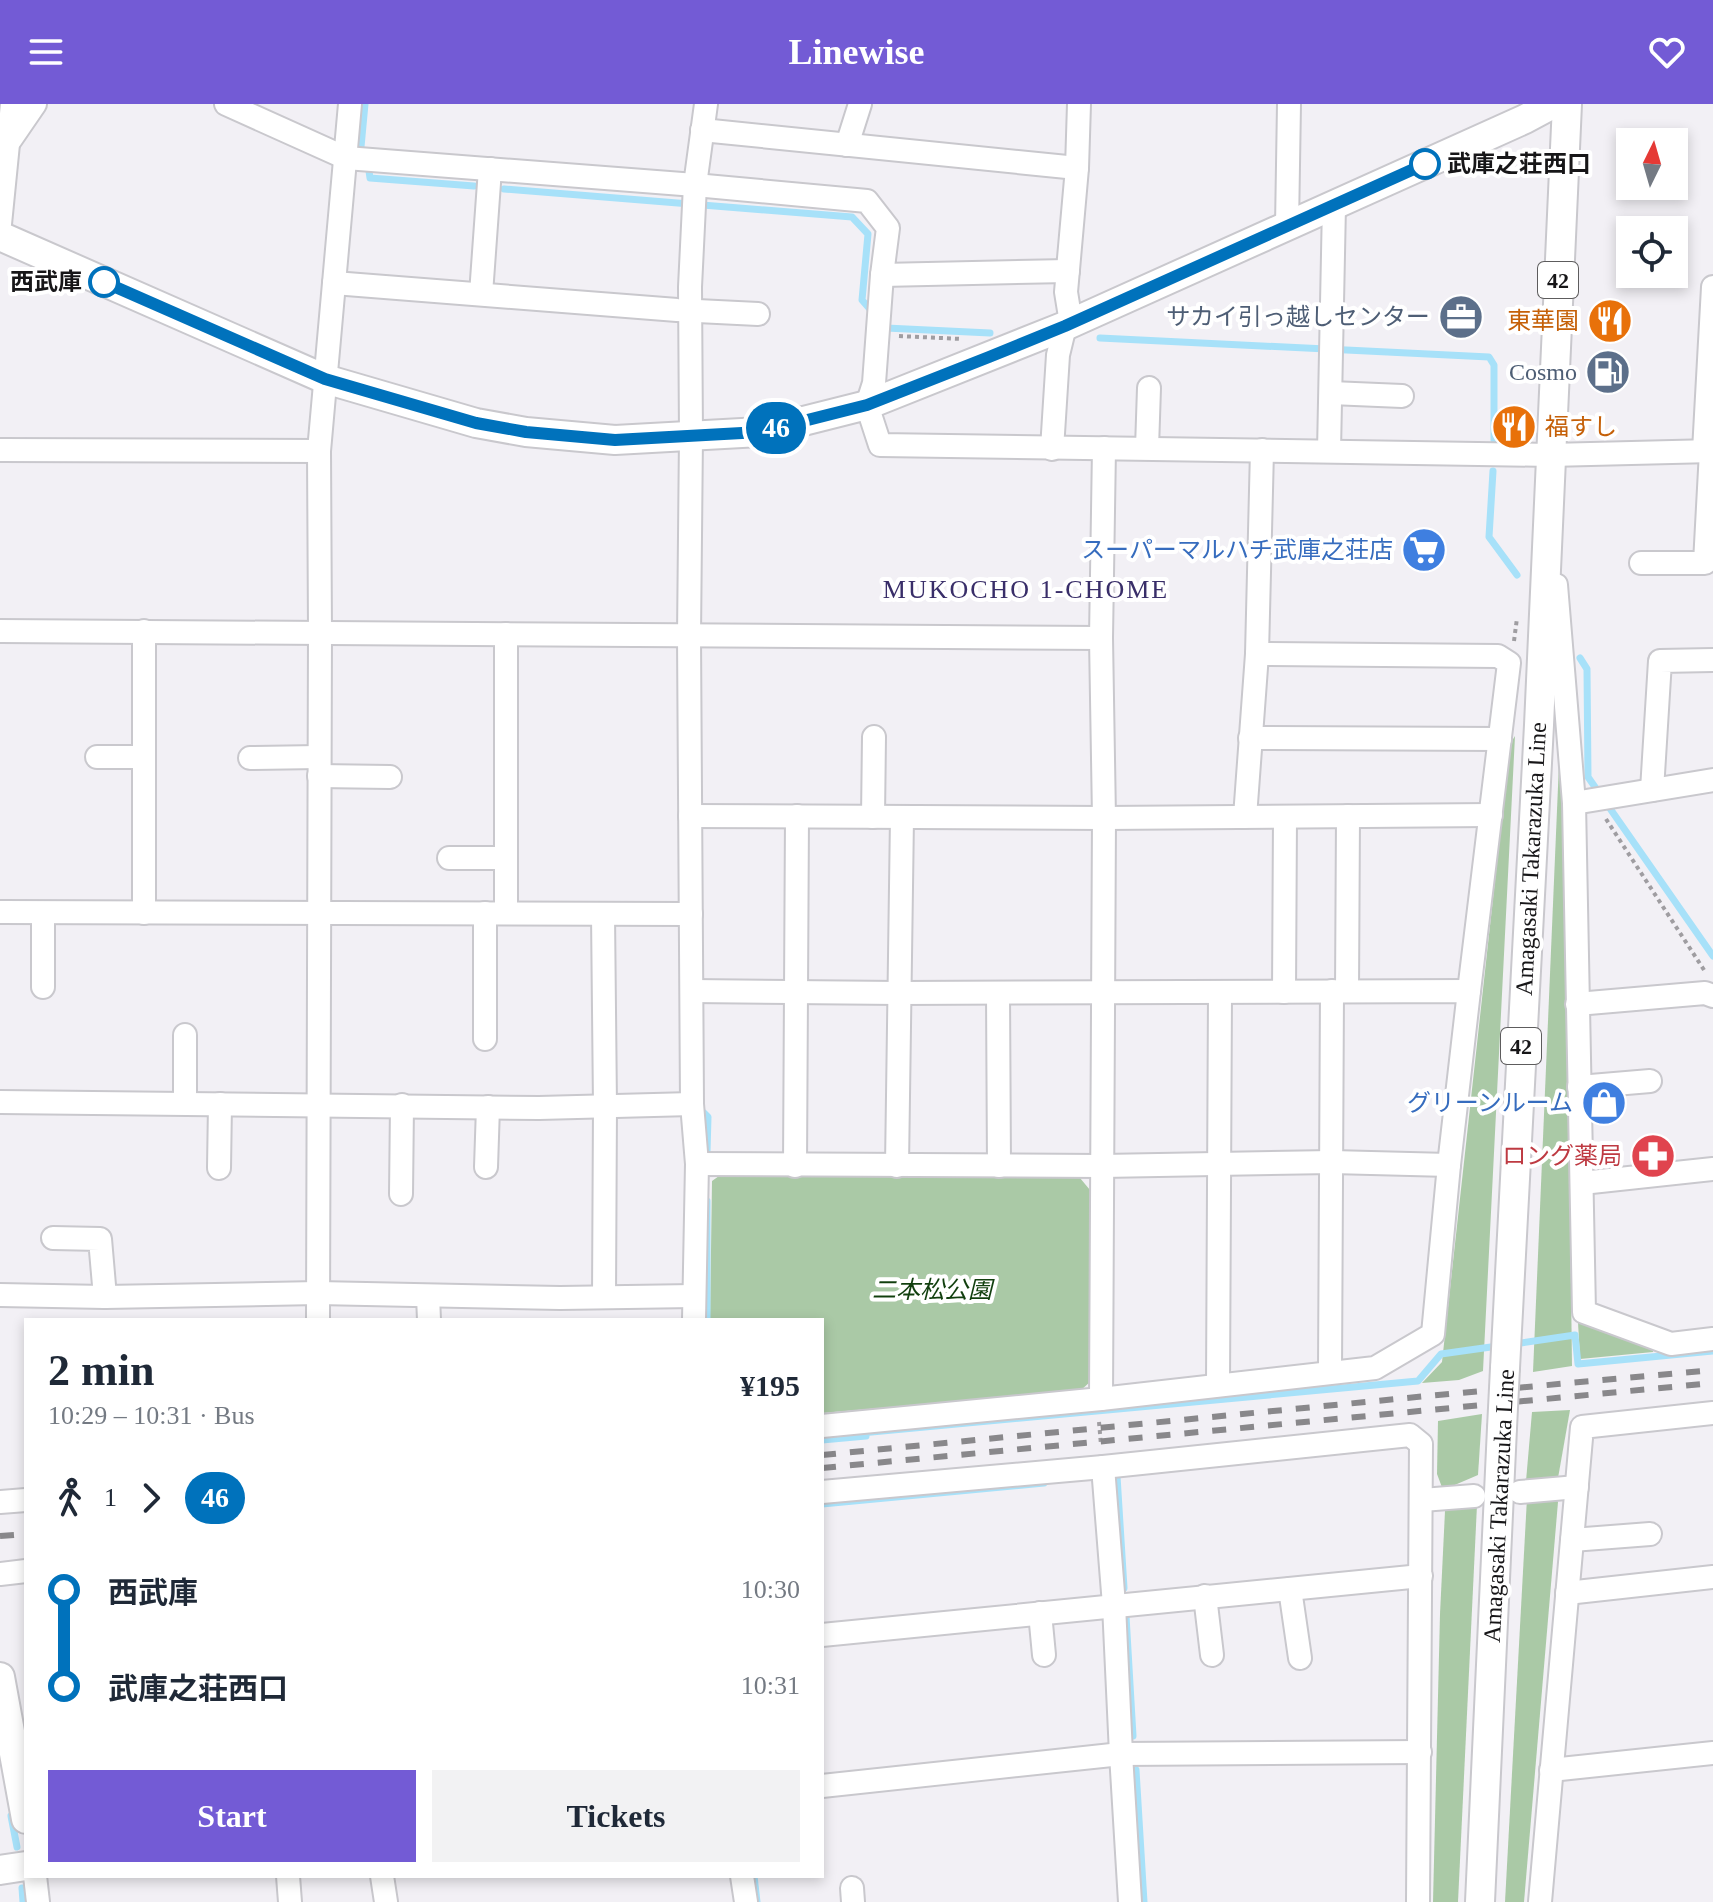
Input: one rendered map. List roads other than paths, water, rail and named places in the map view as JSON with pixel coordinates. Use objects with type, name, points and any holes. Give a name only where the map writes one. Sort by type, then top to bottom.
[{"type":"main road","points":[[0,236],[325,379],[495,427],[615,440],[760,432],[867,405],[1068,325],[1553,104]]},
{"type":"main road","name":"Amagasaki Takarazuka Line","points":[[1480,1902],[1567,104]]},
{"type":"main road","points":[[0,1677],[11,1718],[24,1806]]},
{"type":"main road","points":[[0,1870],[24,1866]]},
{"type":"street","points":[[0,224],[12,104]]},
{"type":"street","points":[[8,143],[35,104]]},
{"type":"street","points":[[226,104],[346,158],[867,201],[888,228],[874,383],[867,405],[880,445],[1550,455],[1709,451]]},
{"type":"street","points":[[318,1318],[319,451],[350,104]]},
{"type":"street","points":[[694,1318],[697,1164],[692,1104],[690,287],[695,185],[706,104]]},
{"type":"street","points":[[847,145],[860,104]]},
{"type":"street","points":[[1052,449],[1058,355],[1068,325],[1066,292],[1077,168],[1079,104]]},
{"type":"street","points":[[1287,226],[1289,104]]},
{"type":"street","points":[[702,130],[1077,168]]},
{"type":"street","points":[[481,294],[490,169]]},
{"type":"street","points":[[1329,451],[1334,205]]},
{"type":"street","points":[[882,275],[1068,271]]},
{"type":"street","points":[[334,283],[758,314]]},
{"type":"street","points":[[1641,563],[1705,563],[1713,287]]},
{"type":"street","points":[[1147,448],[1149,388]]},
{"type":"street","points":[[1331,393],[1402,396]]},
{"type":"street","points":[[1100,1407],[1104,448]]},
{"type":"street","points":[[0,450],[319,451]]},
{"type":"street","points":[[1245,817],[1257,654],[1262,450]]},
{"type":"street","points":[[1548,510],[1592,800],[1577,1004],[1584,1312],[1671,1344],[1713,1339]]},
{"type":"street","points":[[0,631],[1101,638]]},
{"type":"street","points":[[144,631],[144,913]]},
{"type":"street","points":[[485,1039],[496,913],[506,858],[506,634]]},
{"type":"street","points":[[824,1426],[1100,1407],[1218,1385],[1375,1368],[1433,1334],[1449,1165],[1509,663],[1498,656],[1257,654]]},
{"type":"street","points":[[1652,790],[1660,661],[1713,660]]},
{"type":"street","points":[[873,817],[874,737]]},
{"type":"street","points":[[1250,738],[1500,739]]},
{"type":"street","points":[[97,757],[144,757]]},
{"type":"street","points":[[250,758],[390,777]]},
{"type":"street","points":[[1592,800],[1713,780]]},
{"type":"street","points":[[690,816],[1104,818],[1491,815]]},
{"type":"street","points":[[795,1166],[797,816]]},
{"type":"street","points":[[1330,1372],[1332,1162],[1348,816]]},
{"type":"street","points":[[897,1166],[902,817]]},
{"type":"street","points":[[1284,992],[1285,817]]},
{"type":"street","points":[[449,858],[506,858]]},
{"type":"street","points":[[0,912],[691,914]]},
{"type":"street","points":[[43,913],[43,987]]},
{"type":"street","points":[[603,914],[604,1297]]},
{"type":"street","points":[[692,991],[1469,991]]},
{"type":"street","points":[[998,993],[999,1166]]},
{"type":"street","points":[[1218,1385],[1220,993]]},
{"type":"street","points":[[1577,1004],[1705,993],[1713,996]]},
{"type":"street","points":[[185,1035],[185,1103]]},
{"type":"street","points":[[1579,1087],[1650,1081]]},
{"type":"street","points":[[0,1102],[488,1107],[692,1104]]},
{"type":"street","points":[[219,1168],[220,1104]]},
{"type":"street","points":[[401,1194],[402,1105]]},
{"type":"street","points":[[486,1167],[488,1107]]},
{"type":"street","points":[[697,1164],[1102,1166],[1332,1162],[1449,1165]]},
{"type":"street","points":[[1582,1183],[1713,1169]]},
{"type":"street","points":[[53,1238],[100,1239],[105,1297]]},
{"type":"street","points":[[0,1295],[105,1297],[318,1293],[428,1296],[560,1309],[604,1297],[694,1296]]},
{"type":"street","points":[[428,1296],[429,1318]]},
{"type":"street","points":[[1540,1902],[1582,1427],[1713,1413]]},
{"type":"street","points":[[824,1492],[1410,1435],[1421,1444],[1422,1500],[1418,1902]]},
{"type":"street","points":[[1103,1467],[1114,1605],[1130,1902]]},
{"type":"street","points":[[1520,1492],[1577,1487]]},
{"type":"street","points":[[1422,1500],[1474,1496]]},
{"type":"street","points":[[0,1502],[24,1500]]},
{"type":"street","points":[[1572,1540],[1650,1534]]},
{"type":"street","points":[[0,1574],[24,1571]]},
{"type":"street","points":[[824,1635],[1421,1576]]},
{"type":"street","points":[[1567,1593],[1713,1577]]},
{"type":"street","points":[[1290,1589],[1300,1658]]},
{"type":"street","points":[[1205,1596],[1212,1655]]},
{"type":"street","points":[[1040,1613],[1044,1655]]},
{"type":"street","points":[[824,1786],[1121,1754],[1420,1752]]},
{"type":"street","points":[[1551,1770],[1713,1753]]},
{"type":"street","points":[[35,1878],[38,1902]]},
{"type":"street","points":[[288,1878],[290,1902]]},
{"type":"street","points":[[382,1878],[386,1902]]},
{"type":"street","points":[[742,1878],[746,1902]]},
{"type":"waterway","points":[[361,147],[365,104]]},
{"type":"waterway","points":[[369,171],[370,178],[474,186]]},
{"type":"waterway","points":[[504,189],[852,217],[868,234],[862,300],[875,315]]},
{"type":"waterway","points":[[883,324],[886,328],[990,333]]},
{"type":"waterway","points":[[1100,338],[1489,357],[1494,365],[1494,440]]},
{"type":"waterway","points":[[1493,471],[1489,537],[1517,575]]},
{"type":"waterway","points":[[1580,658],[1587,669],[1588,777],[1713,956]]},
{"type":"waterway","points":[[704,1113],[708,1117],[707,1152]]},
{"type":"waterway","points":[[707,1201],[707,1318]]},
{"type":"waterway","points":[[1514,1344],[1575,1335],[1578,1364],[1713,1351]]},
{"type":"waterway","points":[[861,1433],[1418,1381],[1441,1354],[1498,1346]]},
{"type":"waterway","points":[[824,1440],[866,1436]]},
{"type":"waterway","points":[[1117,1476],[1124,1588]]},
{"type":"waterway","points":[[824,1504],[1044,1483]]},
{"type":"waterway","points":[[1126,1616],[1133,1736]]},
{"type":"waterway","points":[[1136,1770],[1144,1902]]},
{"type":"waterway","points":[[11,1816],[17,1847]]},
{"type":"waterway","points":[[754,1878],[757,1902]]},
{"type":"waterway","points":[[22,1888],[23,1902]]},
{"type":"railway","points":[[824,1455],[1713,1370]]},
{"type":"railway","points":[[824,1468],[1713,1383]]},
{"type":"railway","points":[[0,1536],[24,1534]]},
{"type":"place","name":"武庫之荘西口","points":[[1425,164]]},
{"type":"place","name":"西武庫","points":[[104,282]]},
{"type":"place","name":"サカイ引っ越しセンター","points":[[1461,317]]},
{"type":"place","name":"東華園","points":[[1610,321]]},
{"type":"place","name":"Cosmo","points":[[1608,372]]},
{"type":"place","name":"福すし","points":[[1514,427]]},
{"type":"place","name":"スーパーマルハチ武庫之荘店","points":[[1424,550]]},
{"type":"place","name":"グリーンルーム","points":[[1604,1103]]},
{"type":"place","name":"ロング薬局","points":[[1653,1156]]},
{"type":"district","name":"MUKOCHO 1-CHOME","points":[[1026,589]]},
{"type":"park label","name":"二本松公園","points":[[932,1290]]}]
